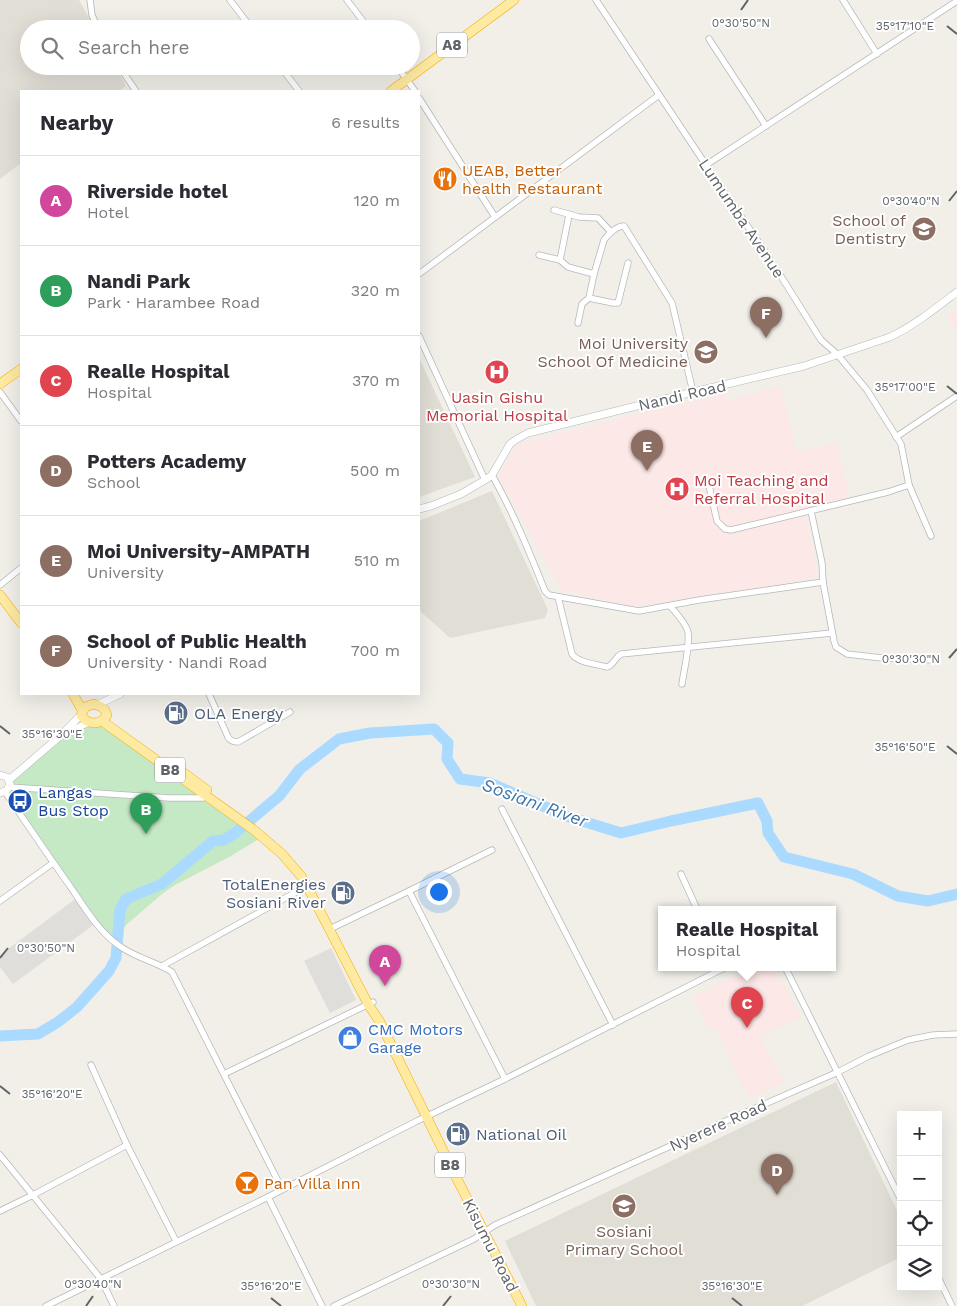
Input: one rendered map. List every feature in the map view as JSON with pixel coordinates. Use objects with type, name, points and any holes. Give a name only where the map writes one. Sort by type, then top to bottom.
[{"type":"highway","name":"A8","points":[[420,69],[514,0]]},
{"type":"highway","name":"A8","points":[[392,90],[412,75]]},
{"type":"highway","points":[[1,384],[20,371]]},
{"type":"highway","points":[[0,595],[20,622]]},
{"type":"highway","name":"B8","points":[[74,695],[87,708],[102,707],[104,716],[206,796],[256,828],[281,849],[306,877],[334,927],[371,1003]]},
{"type":"highway","name":"B8","points":[[79,695],[87,708]]},
{"type":"highway","name":"B8","points":[[87,708],[83,719],[89,722]]},
{"type":"highway","points":[[89,722],[98,724],[104,716]]},
{"type":"highway","name":"B8","points":[[104,716],[196,781],[239,817]]},
{"type":"highway","name":"B8","points":[[256,828],[301,876],[371,1003]]},
{"type":"highway","name":"Kisumu Road","points":[[371,1003],[426,1117],[522,1306]]},
{"type":"street","points":[[90,0],[94,20]]},
{"type":"street","points":[[230,0],[245,20]]},
{"type":"street","points":[[347,0],[362,20]]},
{"type":"street","name":"Lumumba Avenue","points":[[596,0],[772,262],[821,340],[837,354],[867,390],[902,450],[909,486],[931,536]]},
{"type":"street","points":[[843,0],[877,54]]},
{"type":"street","points":[[706,165],[957,2]]},
{"type":"street","points":[[709,39],[766,126]]},
{"type":"street","points":[[125,75],[135,90]]},
{"type":"street","points":[[287,75],[298,90]]},
{"type":"street","points":[[404,75],[414,90]]},
{"type":"street","points":[[420,273],[659,96]]},
{"type":"street","points":[[420,100],[495,216]]},
{"type":"street","points":[[554,210],[569,215],[598,218],[611,232]]},
{"type":"street","points":[[560,260],[569,215]]},
{"type":"street","points":[[578,324],[582,304],[589,298],[604,240],[611,232],[622,225],[672,303],[694,392]]},
{"type":"street","points":[[540,255],[560,260],[568,267],[594,274]]},
{"type":"street","points":[[589,298],[613,304],[618,303],[628,263]]},
{"type":"street","name":"Nandi Road","points":[[420,509],[461,494],[485,480],[492,475],[510,444],[528,433],[804,366],[890,337],[931,312],[957,292]]},
{"type":"street","points":[[420,338],[485,480]]},
{"type":"street","points":[[0,392],[20,420]]},
{"type":"street","points":[[896,437],[957,396]]},
{"type":"street","points":[[492,475],[503,493],[545,590],[549,595],[635,611],[823,582]]},
{"type":"street","points":[[708,481],[718,521],[725,529],[731,530],[909,486]]},
{"type":"street","points":[[811,511],[822,562],[823,582],[836,647],[847,654],[882,658],[933,660]]},
{"type":"street","points":[[0,585],[20,569]]},
{"type":"street","points":[[558,597],[574,657],[579,660],[607,666],[612,664],[617,656],[622,654],[832,632]]},
{"type":"street","points":[[670,606],[688,632],[682,684]]},
{"type":"street","points":[[6,788],[87,708],[118,695]]},
{"type":"street","points":[[104,716],[118,695]]},
{"type":"street","points":[[209,695],[228,737],[235,742],[290,712]]},
{"type":"street","points":[[59,737],[89,722]]},
{"type":"street","points":[[0,775],[4,776],[6,788],[53,862],[106,936],[122,948],[172,972],[282,1189]]},
{"type":"street","points":[[6,788],[169,798],[202,798],[206,796]]},
{"type":"street","points":[[502,808],[613,1025]]},
{"type":"street","points":[[334,927],[492,850]]},
{"type":"street","points":[[0,901],[53,862]]},
{"type":"street","points":[[681,874],[696,906]]},
{"type":"street","points":[[162,966],[307,886]]},
{"type":"street","points":[[409,891],[505,1079]]},
{"type":"street","points":[[46,1306],[505,1079],[717,971]]},
{"type":"street","points":[[787,971],[897,1192]]},
{"type":"street","points":[[224,1074],[371,1003]]},
{"type":"street","name":"Nyerere Road","points":[[334,1306],[474,1239],[494,1225],[870,1056],[908,1040],[933,1035],[957,1034]]},
{"type":"street","points":[[91,1065],[127,1145],[176,1241]]},
{"type":"street","points":[[0,1211],[127,1145]]},
{"type":"street","points":[[0,1155],[101,1279],[114,1306]]},
{"type":"street","points":[[268,1196],[322,1306]]},
{"type":"street","points":[[942,1285],[952,1306]]},
{"type":"shaded area","points":[[0,0],[79,0],[90,20],[20,20],[20,75],[120,75],[126,86],[120,90],[20,90],[20,164],[0,179]]},
{"type":"shaded area","points":[[957,309],[957,333],[947,317]]},
{"type":"shaded area","points":[[420,360],[475,477],[420,497]]},
{"type":"shaded area","name":"Moi Teaching and Referral Hospital","points":[[780,386],[797,452],[836,443],[851,504],[805,512],[818,577],[769,587],[631,606],[576,594],[575,590],[563,593],[498,475],[518,444],[724,393],[727,401]]},
{"type":"shaded area","points":[[492,491],[548,610],[545,618],[450,638],[420,611],[420,521]]},
{"type":"shaded area","points":[[78,897],[96,923],[13,984],[0,967],[0,955]]},
{"type":"shaded area","points":[[331,948],[356,1000],[330,1013],[304,961]]},
{"type":"shaded area","points":[[744,971],[776,971],[801,1017],[760,1037],[784,1082],[751,1098],[746,1087],[743,1088],[716,1027],[710,1030],[693,997]]},
{"type":"shaded area","points":[[836,1082],[897,1211],[897,1259],[802,1306],[536,1306],[505,1241]]},
{"type":"green space","points":[[103,722],[262,837],[162,894],[126,925],[121,933],[123,947],[96,923],[7,792],[10,779],[60,738],[90,724]]},
{"type":"waterway","name":"Sosiani River","points":[[0,1036],[38,1034],[58,1022],[77,1007],[109,971],[116,958],[120,910],[126,899],[162,884],[213,841],[224,840],[235,833],[279,796],[300,769],[339,739],[370,733],[434,729],[448,743],[447,759],[460,779],[490,783],[566,816],[621,833],[758,803],[767,821],[768,833],[784,857],[853,874],[898,896],[928,901],[957,894]]},
{"type":"place","name":"UEAB, Better health Restaurant","points":[[445,179]]},
{"type":"place","name":"School of Dentistry","points":[[924,229]]},
{"type":"place","name":"School of Public Health","points":[[766,338]]},
{"type":"place","name":"Moi University School Of Medicine","points":[[706,352]]},
{"type":"place","name":"Uasin Gishu Memorial Hospital","points":[[497,372]]},
{"type":"place","name":"Moi University-AMPATH","points":[[647,471]]},
{"type":"place","name":"Moi Teaching and Referral Hospital","points":[[677,489]]},
{"type":"place","name":"OLA Energy","points":[[176,713]]},
{"type":"place","name":"Langas Bus Stop","points":[[20,801]]},
{"type":"place","name":"Nandi Park","points":[[146,834]]},
{"type":"place","name":"TotalEnergies Sosiani River","points":[[343,893]]},
{"type":"place","name":"Riverside hotel","points":[[385,986]]},
{"type":"place","name":"Realle Hospital","points":[[747,1028]]},
{"type":"place","name":"CMC Motors Garage","points":[[350,1038]]},
{"type":"place","name":"National Oil","points":[[458,1134]]},
{"type":"place","name":"Pan Villa Inn","points":[[247,1183]]},
{"type":"place","name":"Potters Academy","points":[[777,1195]]},
{"type":"place","name":"Sosiani Primary School","points":[[624,1206]]}]
